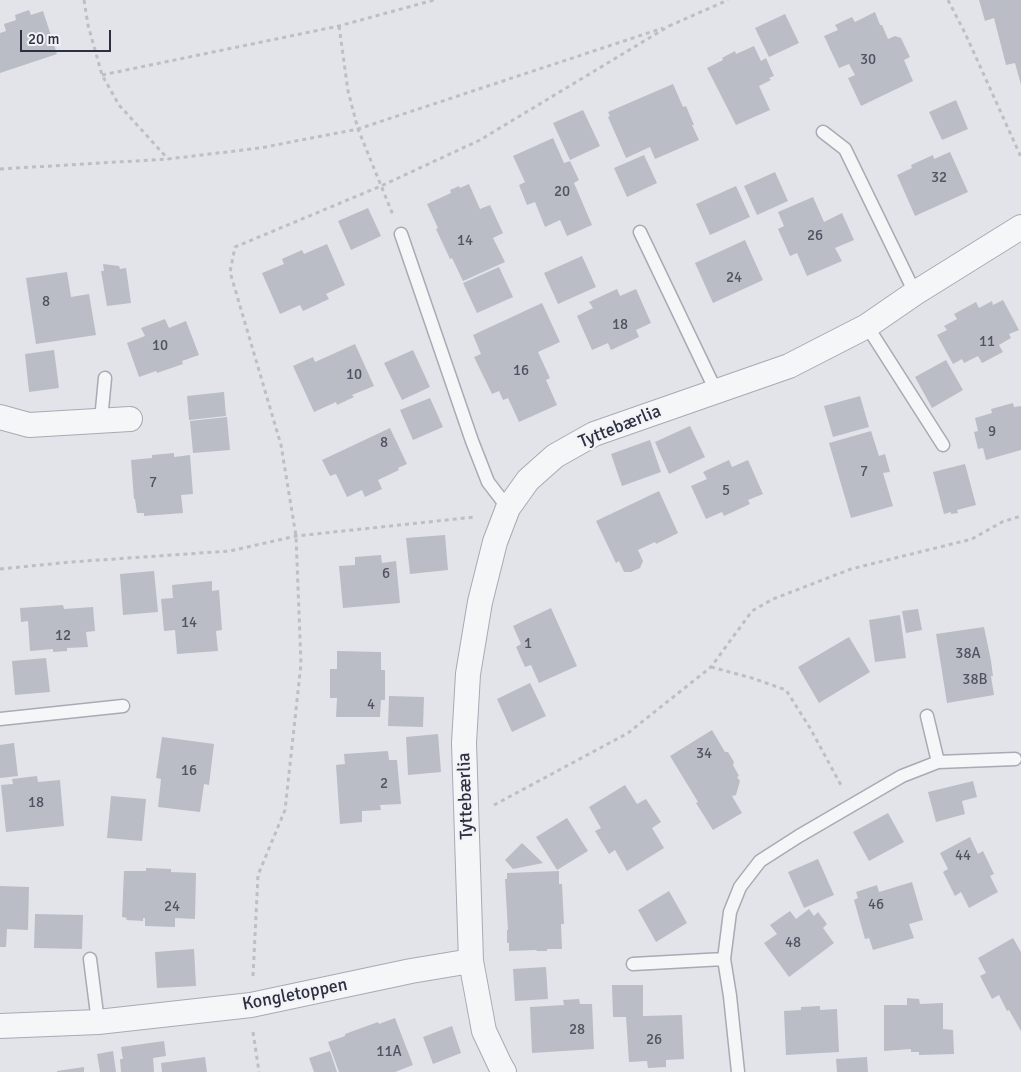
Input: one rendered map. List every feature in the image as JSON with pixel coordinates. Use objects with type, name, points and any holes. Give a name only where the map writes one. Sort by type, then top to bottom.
[{"type":"street","name":"Tyttebærlia","points":[[471,961],[464,743],[468,674],[480,602],[494,542],[505,515],[528,480],[555,456],[594,434],[789,366],[867,326],[915,293],[1021,227]]},
{"type":"street","points":[[0,417],[29,425],[130,418]]},
{"type":"street","points":[[471,961],[484,1031],[504,1072]]},
{"type":"street","name":"Kongletoppen","points":[[0,1026],[98,1022],[251,1005],[410,971],[471,961]]},
{"type":"lane","points":[[823,132],[845,149],[915,293]]},
{"type":"lane","points":[[640,232],[716,391]]},
{"type":"lane","points":[[400,234],[472,442],[488,482],[505,515]]},
{"type":"lane","points":[[867,326],[943,445]]},
{"type":"lane","points":[[101,420],[105,378]]},
{"type":"lane","points":[[0,719],[123,706]]},
{"type":"lane","points":[[927,716],[938,762]]},
{"type":"lane","points":[[738,1072],[724,959],[730,912],[740,886],[760,861],[902,776],[938,762],[1015,759]]},
{"type":"lane","points":[[633,964],[724,959]]},
{"type":"lane","points":[[90,960],[98,1022]]},
{"type":"path","points":[[84,0],[88,25],[102,75],[119,105],[168,159]]},
{"type":"path","points":[[102,75],[339,26],[434,0]]},
{"type":"path","points":[[0,170],[168,159],[260,148],[358,129],[669,26],[728,0]]},
{"type":"path","points":[[948,0],[965,33],[1021,158]]},
{"type":"path","points":[[339,26],[348,91],[358,129],[400,234]]},
{"type":"path","points":[[259,1072],[251,1005],[258,875],[285,810],[302,664],[296,536],[281,445],[230,272],[235,247],[381,186],[480,140],[669,26]]},
{"type":"path","points":[[0,570],[71,562],[230,551],[296,536],[505,515]]},
{"type":"path","points":[[466,820],[628,733],[711,667],[752,611],[773,599],[851,569],[972,539],[1002,522],[1021,516]]},
{"type":"path","points":[[711,667],[752,678],[786,690],[810,728],[852,806]]},
{"type":"building","points":[[979,0],[1021,0],[1021,85],[1015,63],[1006,65],[994,18],[985,21]]},
{"type":"building","points":[[29,10],[31,15],[43,11],[57,54],[0,73],[0,33],[6,31],[4,24],[16,20],[15,15]]},
{"type":"building","points":[[875,12],[888,39],[895,36],[901,38],[910,57],[904,60],[913,81],[861,106],[848,78],[855,75],[849,64],[839,68],[824,36],[838,30],[835,25],[852,17],[855,22]]},
{"type":"building","points":[[785,14],[799,43],[769,57],[755,28]]},
{"type":"building","points":[[754,46],[761,61],[766,58],[774,76],[769,78],[771,80],[759,86],[770,110],[736,125],[707,68],[735,51],[736,54]]},
{"type":"building","points":[[673,84],[683,107],[686,106],[699,140],[655,159],[650,147],[626,158],[608,117],[610,116],[608,112]]},
{"type":"building","points":[[956,100],[968,129],[942,140],[929,112]]},
{"type":"building","points":[[583,110],[600,146],[570,160],[553,123]]},
{"type":"building","points":[[553,138],[564,163],[570,161],[579,180],[574,183],[592,225],[567,236],[560,220],[545,227],[535,202],[527,205],[519,185],[525,182],[513,156]]},
{"type":"building","points":[[950,152],[968,192],[915,216],[897,175],[912,168],[911,165],[933,155],[934,159]]},
{"type":"building","points":[[644,155],[657,183],[627,197],[614,168]]},
{"type":"building","points":[[775,172],[788,201],[757,215],[744,186]]},
{"type":"building","points":[[469,184],[480,209],[490,205],[503,233],[493,238],[505,262],[463,281],[452,258],[450,259],[427,204],[451,193],[450,190]]},
{"type":"building","points":[[736,186],[750,217],[710,235],[696,204]]},
{"type":"building","points":[[813,197],[824,222],[842,213],[854,240],[835,248],[842,261],[807,276],[797,253],[790,256],[778,229],[784,226],[778,212]]},
{"type":"building","points":[[368,208],[381,236],[351,250],[338,221]]},
{"type":"building","points":[[745,240],[763,280],[713,303],[695,263]]},
{"type":"building","points":[[327,244],[345,285],[326,294],[329,299],[303,311],[300,305],[280,314],[262,273],[284,264],[282,259],[302,250],[304,254]]},
{"type":"building","points":[[582,256],[596,287],[558,304],[544,273]]},
{"type":"building","points":[[103,264],[119,266],[120,269],[126,268],[131,303],[107,306],[101,271],[104,271]]},
{"type":"building","points":[[499,267],[513,297],[477,313],[463,283]]},
{"type":"building","points":[[67,272],[71,297],[89,294],[96,335],[36,344],[26,278]]},
{"type":"building","points":[[617,289],[620,296],[636,289],[651,323],[636,330],[639,337],[611,350],[608,343],[592,350],[577,316],[593,308],[589,302]]},
{"type":"building","points":[[1003,300],[1019,330],[1009,334],[1011,338],[999,345],[1003,352],[982,363],[978,356],[964,363],[962,359],[953,364],[937,335],[947,330],[944,326],[957,319],[954,314],[976,302],[979,308],[992,301],[993,305]]},
{"type":"building","points":[[542,303],[560,342],[538,352],[550,378],[546,380],[557,405],[519,422],[508,398],[503,400],[499,391],[492,394],[474,357],[481,354],[473,335]]},
{"type":"building","points":[[165,319],[169,328],[186,321],[199,355],[182,361],[183,364],[139,377],[127,343],[145,336],[141,328]]},
{"type":"building","points":[[355,344],[374,386],[352,395],[354,397],[337,405],[336,402],[314,412],[293,366],[313,357],[315,362]]},
{"type":"building","points":[[54,350],[59,388],[29,392],[25,354]]},
{"type":"building","points":[[413,350],[430,387],[402,400],[384,363]]},
{"type":"building","points":[[946,360],[963,390],[932,408],[915,377]]},
{"type":"building","points":[[224,392],[226,416],[189,420],[187,396]]},
{"type":"building","points":[[860,396],[869,427],[833,437],[824,406]]},
{"type":"building","points":[[430,398],[443,427],[413,440],[400,410]]},
{"type":"building","points":[[1013,403],[1014,407],[1021,406],[1021,450],[986,460],[983,448],[978,449],[974,432],[978,431],[975,418],[992,413],[991,409]]},
{"type":"building","points":[[227,417],[230,450],[193,453],[190,421]]},
{"type":"building","points":[[690,426],[705,457],[669,474],[655,442]]},
{"type":"building","points":[[390,428],[407,464],[378,480],[382,489],[365,497],[362,490],[347,497],[336,474],[330,476],[322,460]]},
{"type":"building","points":[[871,431],[879,456],[885,454],[890,472],[883,473],[893,506],[851,518],[829,443]]},
{"type":"building","points":[[650,440],[661,472],[622,486],[611,454]]},
{"type":"building","points":[[174,453],[174,457],[190,455],[193,494],[181,495],[183,513],[144,516],[144,513],[137,513],[131,460],[152,458],[152,455]]},
{"type":"building","points":[[729,460],[732,467],[748,460],[763,494],[748,500],[750,504],[724,516],[722,512],[706,519],[691,486],[707,479],[703,472]]},
{"type":"building","points":[[965,464],[976,505],[957,510],[958,513],[944,514],[933,472]]},
{"type":"building","points":[[659,491],[678,533],[656,544],[655,542],[638,550],[643,561],[640,568],[631,572],[624,572],[619,561],[616,563],[596,521]]},
{"type":"building","points":[[445,535],[448,570],[410,574],[406,538]]},
{"type":"building","points":[[381,555],[382,563],[396,561],[400,603],[343,608],[339,566],[355,565],[355,557]]},
{"type":"building","points":[[154,571],[158,612],[123,615],[120,574]]},
{"type":"building","points":[[212,581],[212,591],[219,590],[222,630],[216,631],[218,651],[177,654],[175,630],[164,631],[161,599],[173,598],[172,585]]},
{"type":"building","points":[[63,605],[64,609],[93,607],[95,631],[86,632],[88,647],[67,648],[67,651],[53,652],[53,649],[30,651],[28,621],[21,622],[20,608]]},
{"type":"building","points":[[551,608],[577,666],[539,683],[531,665],[525,667],[516,647],[521,644],[513,626]]},
{"type":"building","points":[[918,609],[922,630],[906,633],[902,611]]},
{"type":"building","points":[[900,615],[906,658],[875,662],[869,620]]},
{"type":"building","points":[[984,627],[991,661],[994,695],[947,703],[936,634]]},
{"type":"building","points":[[849,637],[870,672],[819,703],[798,667]]},
{"type":"building","points":[[337,651],[381,652],[381,670],[385,670],[385,700],[381,700],[380,717],[336,717],[337,698],[330,698],[330,669],[337,669]]},
{"type":"building","points":[[46,658],[50,692],[15,695],[12,661]]},
{"type":"building","points":[[530,683],[546,716],[512,732],[497,699]]},
{"type":"building","points":[[389,696],[424,697],[423,727],[388,726]]},
{"type":"building","points":[[712,730],[725,752],[728,752],[734,762],[733,765],[740,781],[736,795],[732,796],[742,813],[713,830],[670,756]]},
{"type":"building","points":[[438,734],[441,772],[408,775],[406,737]]},
{"type":"building","points":[[162,737],[214,744],[209,785],[204,784],[200,812],[158,807],[161,779],[156,778]]},
{"type":"building","points":[[14,743],[18,776],[0,778],[0,745]]},
{"type":"building","points":[[388,751],[389,760],[397,760],[401,804],[380,805],[381,810],[362,811],[362,822],[340,824],[336,765],[345,764],[344,754]]},
{"type":"building","points":[[37,776],[38,782],[60,780],[64,826],[6,832],[1,785],[13,784],[12,779]]},
{"type":"building","points":[[973,781],[977,797],[962,801],[965,814],[936,822],[928,792]]},
{"type":"building","points":[[625,785],[637,804],[646,799],[661,822],[652,828],[664,848],[627,871],[615,850],[609,854],[595,831],[601,828],[589,807]]},
{"type":"building","points":[[111,796],[146,799],[142,841],[107,838]]},
{"type":"building","points":[[888,813],[904,842],[869,861],[853,832]]},
{"type":"building","points":[[567,818],[588,851],[557,870],[536,837]]},
{"type":"building","points":[[970,837],[978,854],[983,851],[994,874],[990,876],[998,892],[969,908],[961,892],[955,896],[943,872],[948,869],[940,853]]},
{"type":"building","points":[[522,843],[543,863],[513,869],[505,860]]},
{"type":"building","points":[[818,859],[834,895],[804,908],[788,872]]},
{"type":"building","points":[[146,868],[196,873],[195,919],[175,918],[175,927],[145,926],[145,918],[143,918],[143,921],[126,920],[127,918],[122,917],[124,871],[146,871]]},
{"type":"building","points":[[559,871],[559,884],[562,884],[564,924],[561,924],[562,949],[509,951],[509,943],[507,943],[505,879],[507,879],[507,873]]},
{"type":"building","points":[[912,882],[923,920],[909,924],[914,938],[873,950],[869,938],[865,939],[854,900],[858,898],[856,892],[877,885],[879,892]]},
{"type":"building","points":[[0,886],[29,887],[28,930],[7,929],[6,947],[0,947]]},
{"type":"building","points":[[669,891],[687,923],[656,942],[638,910]]},
{"type":"building","points":[[809,909],[814,916],[818,912],[827,924],[823,928],[834,943],[789,977],[764,943],[777,934],[770,925],[790,911],[796,919]]},
{"type":"building","points":[[35,914],[83,915],[82,949],[34,948]]},
{"type":"building","points":[[1013,938],[1021,952],[1021,1031],[1009,1010],[1007,1011],[999,995],[992,999],[980,976],[986,973],[978,958]]},
{"type":"building","points":[[194,949],[196,986],[157,988],[155,952]]},
{"type":"building","points":[[546,967],[548,999],[515,1001],[513,969]]},
{"type":"building","points":[[612,985],[643,985],[643,1016],[682,1015],[684,1059],[666,1060],[666,1067],[648,1068],[647,1061],[629,1062],[626,1017],[613,1017]]},
{"type":"building","points":[[907,998],[919,999],[920,1004],[943,1003],[943,1029],[953,1030],[954,1054],[919,1055],[919,1052],[911,1052],[911,1049],[884,1051],[884,1005],[907,1005]]},
{"type":"building","points":[[579,999],[580,1004],[592,1004],[594,1049],[532,1053],[530,1007],[564,1005],[563,1000]]},
{"type":"building","points":[[820,1006],[820,1010],[837,1009],[839,1052],[786,1055],[784,1011],[801,1010],[801,1007]]},
{"type":"building","points":[[395,1018],[413,1065],[395,1072],[339,1072],[328,1042],[378,1022],[379,1024]]},
{"type":"building","points":[[452,1026],[461,1053],[433,1064],[423,1037]]},
{"type":"building","points":[[164,1041],[166,1056],[153,1058],[154,1072],[121,1072],[120,1059],[123,1059],[121,1047]]},
{"type":"building","points":[[113,1051],[116,1072],[100,1072],[97,1054]]},
{"type":"building","points":[[330,1051],[337,1072],[314,1072],[309,1058]]},
{"type":"building","points":[[205,1057],[207,1072],[162,1072],[161,1063]]},
{"type":"building","points":[[867,1057],[868,1072],[837,1072],[836,1059]]},
{"type":"building","points":[[84,1067],[84,1072],[57,1072],[57,1071]]}]
